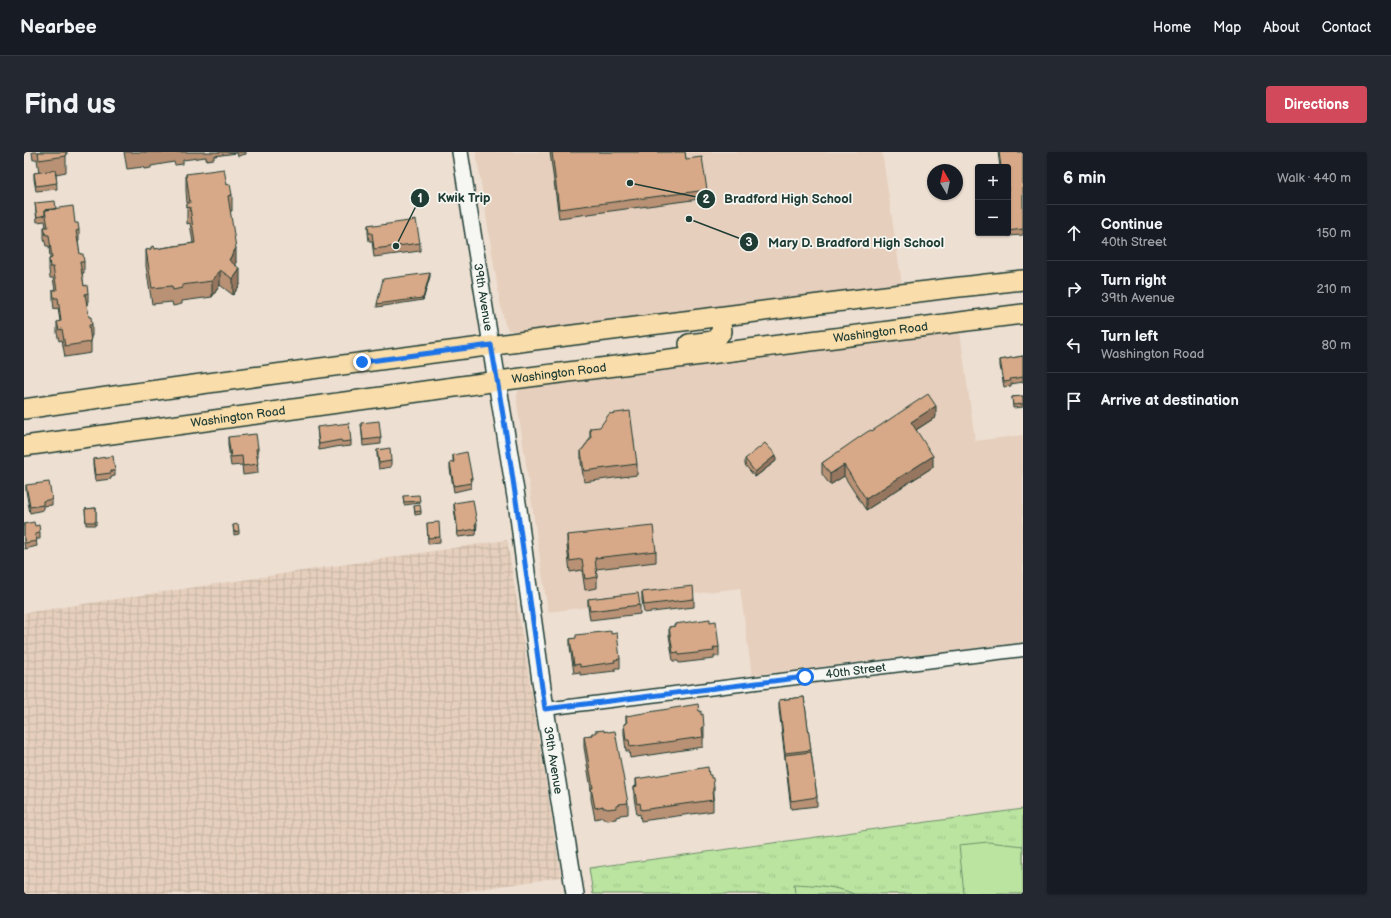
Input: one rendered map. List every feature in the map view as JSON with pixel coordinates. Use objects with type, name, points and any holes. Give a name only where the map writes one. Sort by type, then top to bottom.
[{"type":"main road","points":[[24,409],[491,345],[1023,280]]},
{"type":"main road","name":"Washington Road","points":[[24,446],[498,381],[1023,314]]},
{"type":"main road","points":[[628,364],[655,349],[714,341],[722,331],[720,317]]},
{"type":"main road","name":"39th Avenue","points":[[491,345],[518,509],[545,709],[574,894]]},
{"type":"street","name":"39th Avenue","points":[[460,152],[491,345]]},
{"type":"street","name":"40th Street","points":[[545,709],[1023,650]]},
{"type":"shaded area","points":[[476,152],[882,152],[902,285],[525,332],[508,330],[505,324],[500,302]]},
{"type":"shaded area","points":[[960,332],[975,441],[1023,435],[1023,642],[752,675],[740,588],[548,612],[517,403],[517,395],[521,387],[534,384]]},
{"type":"shaded area","points":[[507,540],[561,877],[447,894],[24,894],[24,613]]},
{"type":"green space","points":[[1023,809],[1023,894],[593,894],[589,868]]},
{"type":"green space","points":[[988,842],[1023,846],[1023,894],[964,894],[959,845]]},
{"type":"green space","points":[[794,884],[817,885],[847,891],[854,894],[795,894]]},
{"type":"building","points":[[38,152],[66,152],[66,156],[39,160]]},
{"type":"building","points":[[552,152],[685,152],[686,159],[702,157],[707,190],[559,209]]},
{"type":"building","points":[[999,152],[1023,152],[1023,229],[1011,231],[1011,164],[1001,164]]},
{"type":"building","points":[[224,169],[227,185],[230,184],[232,195],[228,196],[236,248],[229,260],[240,269],[233,279],[220,270],[212,281],[182,285],[182,288],[173,290],[172,286],[152,288],[146,250],[151,249],[151,247],[154,246],[155,249],[195,243],[190,207],[187,208],[187,203],[190,203],[186,174]]},
{"type":"building","points":[[55,170],[57,183],[36,186],[34,173]]},
{"type":"building","points":[[55,201],[56,209],[45,210],[45,215],[37,217],[35,203]]},
{"type":"building","points":[[73,206],[75,223],[78,223],[79,230],[76,231],[80,254],[83,254],[84,262],[80,262],[84,286],[87,285],[88,293],[85,294],[92,325],[89,325],[91,342],[65,346],[62,329],[59,330],[57,322],[61,321],[58,298],[54,298],[53,290],[57,290],[53,267],[50,267],[49,259],[52,258],[49,235],[46,235],[44,227],[48,227],[45,210]]},
{"type":"building","points":[[416,220],[420,243],[374,249],[372,233],[369,233],[368,225],[374,224],[374,226]]},
{"type":"building","points":[[430,273],[423,298],[377,304],[383,279]]},
{"type":"building","points":[[1023,356],[1023,377],[1010,379],[1011,381],[1004,382],[1000,360]]},
{"type":"building","points":[[928,394],[936,406],[911,422],[933,456],[866,499],[844,465],[830,474],[822,463],[867,432],[872,431]]},
{"type":"building","points":[[1023,396],[1023,404],[1013,405],[1012,397]]},
{"type":"building","points":[[630,411],[637,464],[584,471],[581,451],[591,438],[590,428],[600,427],[609,414]]},
{"type":"building","points":[[379,421],[381,438],[363,440],[361,423]]},
{"type":"building","points":[[349,423],[351,441],[342,442],[341,440],[319,444],[317,427]]},
{"type":"building","points":[[256,434],[258,464],[243,466],[242,456],[231,457],[228,437]]},
{"type":"building","points":[[765,443],[776,455],[755,472],[745,459]]},
{"type":"building","points":[[390,448],[391,461],[379,463],[377,450]]},
{"type":"building","points":[[467,452],[472,478],[470,478],[471,483],[454,486],[450,463],[454,462],[453,455]]},
{"type":"building","points":[[113,456],[115,471],[95,475],[93,459]]},
{"type":"building","points":[[49,482],[52,499],[43,501],[43,505],[30,507],[26,485]]},
{"type":"building","points":[[419,495],[420,501],[404,502],[403,496]]},
{"type":"building","points":[[473,500],[477,524],[475,524],[476,529],[458,532],[454,503]]},
{"type":"building","points":[[420,505],[421,511],[415,512],[414,506]]},
{"type":"building","points":[[96,508],[96,522],[86,522],[85,509]]},
{"type":"building","points":[[34,522],[35,526],[39,525],[40,533],[35,534],[37,541],[25,543],[24,524]]},
{"type":"building","points":[[439,522],[440,537],[428,538],[427,523]]},
{"type":"building","points":[[238,524],[239,531],[234,532],[233,525]]},
{"type":"building","points":[[653,526],[656,551],[595,558],[597,577],[585,579],[582,559],[570,561],[567,535]]},
{"type":"building","points":[[693,586],[694,599],[644,605],[642,592]]},
{"type":"building","points":[[638,593],[640,605],[590,611],[588,599]]},
{"type":"building","points":[[710,619],[710,622],[716,621],[719,647],[713,648],[714,651],[679,655],[678,652],[673,653],[669,627],[675,626],[675,624]]},
{"type":"building","points":[[611,631],[611,634],[617,633],[620,659],[614,660],[615,662],[580,667],[580,664],[574,665],[570,639],[576,638],[576,635]]},
{"type":"building","points":[[804,697],[811,750],[785,753],[779,700]]},
{"type":"building","points":[[698,704],[699,712],[701,711],[701,715],[703,714],[703,737],[630,747],[629,740],[626,740],[624,724],[627,723],[626,716]]},
{"type":"building","points":[[604,730],[604,732],[615,731],[628,803],[619,804],[620,805],[616,806],[616,808],[607,809],[603,808],[603,806],[595,808],[584,736],[592,735],[592,733],[596,733],[595,731]]},
{"type":"building","points":[[811,752],[817,797],[791,801],[785,755]]},
{"type":"building","points":[[708,767],[709,775],[713,778],[713,800],[641,810],[640,803],[637,804],[634,787],[637,786],[636,779]]},
{"type":"place","name":"Bradford High School","points":[[630,183]]},
{"type":"place","name":"Mary D. Bradford High School","points":[[689,219]]},
{"type":"place","name":"Kwik Trip","points":[[396,246]]},
{"type":"route","points":[[362,362],[491,345],[518,509],[545,709],[805,677]]}]
